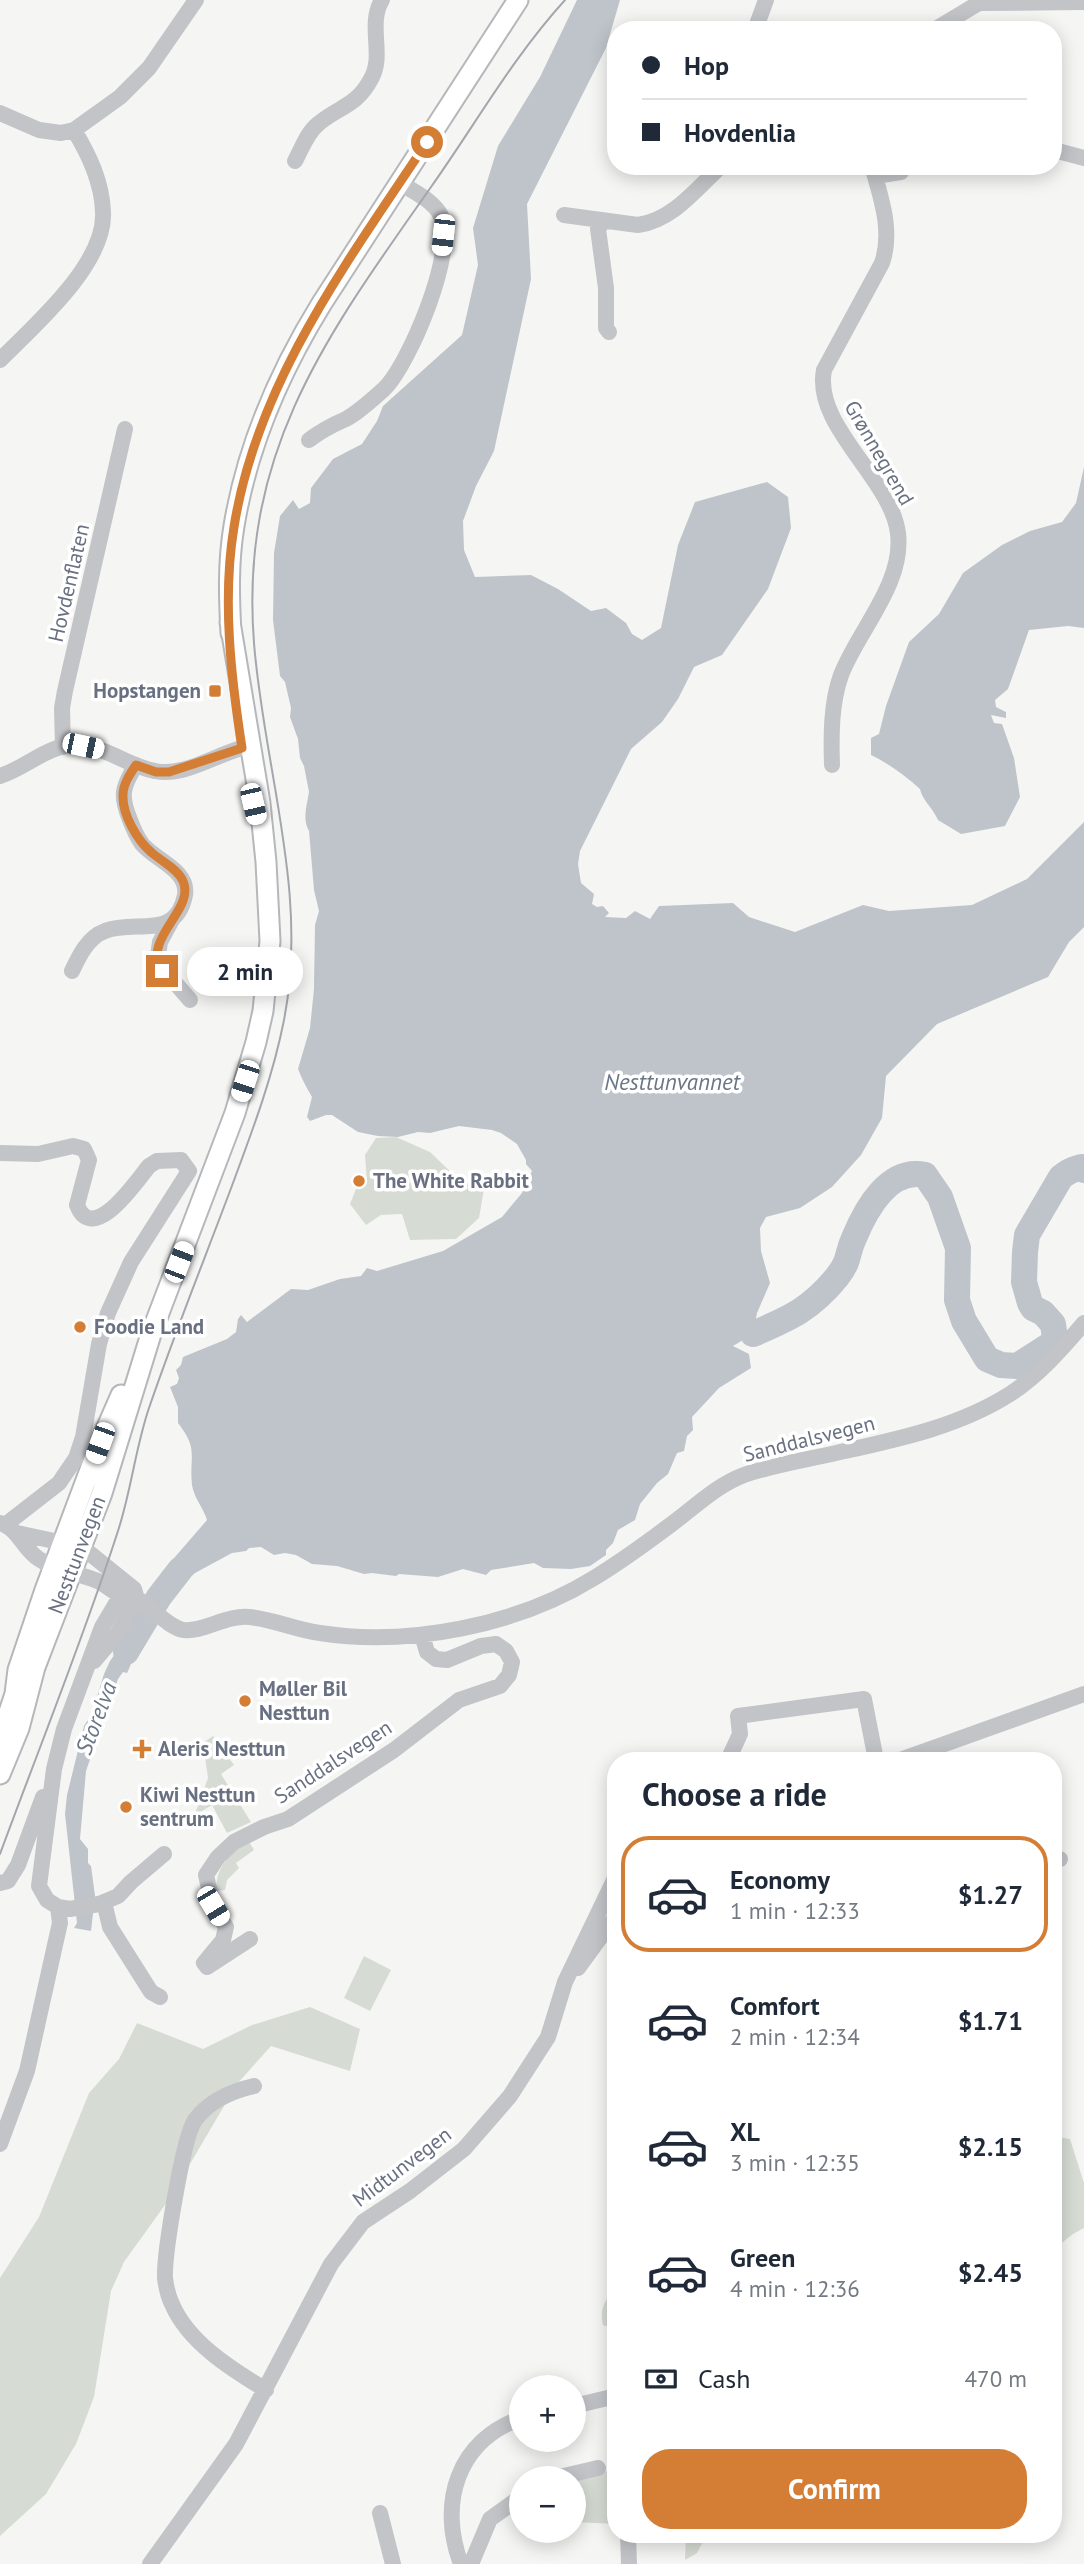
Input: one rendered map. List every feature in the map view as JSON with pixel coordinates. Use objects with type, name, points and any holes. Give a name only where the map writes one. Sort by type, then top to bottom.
[{"type":"main road","name":"Nesttunvegen","points":[[265,862],[234,695],[230,622],[229,587],[234,526],[247,469],[266,411],[306,330],[518,0]]},
{"type":"main road","name":"Nesttunvegen","points":[[0,1739],[15,1694],[18,1670],[73,1545],[100,1443],[151,1334],[234,1113],[256,1042],[268,972],[265,862],[260,803],[230,622]]},
{"type":"main road","name":"Nesttunvegen","points":[[0,1774],[19,1728],[62,1571]]},
{"type":"street","points":[[0,113],[38,130],[61,133],[74,130],[120,97],[149,68],[196,0]]},
{"type":"street","points":[[295,161],[311,131],[356,100],[372,78],[377,60],[375,22],[382,0]]},
{"type":"street","points":[[758,21],[766,0]]},
{"type":"street","points":[[949,21],[979,3],[1084,2]]},
{"type":"street","points":[[0,360],[65,294],[90,255],[101,229],[103,212],[96,174],[74,130]]},
{"type":"street","points":[[1062,152],[1084,158]]},
{"type":"street","points":[[564,215],[638,225],[655,221],[680,204],[711,175]]},
{"type":"street","name":"Grønnegrend","points":[[832,765],[831,743],[836,691],[852,650],[887,590],[898,547],[896,525],[890,507],[830,411],[821,384],[824,370],[882,263],[887,247],[887,229],[874,175]]},
{"type":"street","points":[[309,440],[328,426],[348,418],[385,387],[401,365],[435,290],[443,235],[441,215],[431,204],[400,183]]},
{"type":"street","points":[[603,221],[598,229],[609,332]]},
{"type":"street","name":"Hovdenflaten","points":[[63,747],[62,708],[65,691],[125,429]]},
{"type":"street","points":[[0,776],[73,745],[96,749],[156,772],[169,772],[242,748]]},
{"type":"street","points":[[136,765],[126,780],[124,805],[142,844],[182,877],[185,887],[185,895],[160,942],[157,962],[190,1000]]},
{"type":"street","points":[[72,971],[92,938],[104,931],[155,927],[168,922],[174,916]]},
{"type":"street","points":[[0,1153],[38,1154],[73,1146],[84,1149],[89,1160],[77,1205],[83,1214],[90,1218],[106,1214],[114,1208],[149,1166],[157,1161],[181,1160],[189,1171],[147,1234],[122,1279],[108,1313],[97,1352],[83,1437],[76,1458],[59,1483],[8,1527]]},
{"type":"street","name":"Sanddalsvegen","points":[[62,1571],[94,1579],[133,1599],[182,1630],[195,1629],[238,1616],[321,1633],[422,1635],[466,1628],[561,1596],[620,1562],[709,1494],[744,1475],[885,1442],[968,1416],[1011,1393],[1030,1378],[1084,1323]]},
{"type":"street","points":[[8,1527],[73,1545]]},
{"type":"street","points":[[8,1527],[34,1555],[62,1571]]},
{"type":"street","name":"Sanddalsvegen","points":[[73,1545],[134,1588],[133,1599]]},
{"type":"street","points":[[0,1883],[8,1881],[18,1865],[54,1769],[72,1701],[88,1668],[102,1627],[133,1599]]},
{"type":"street","name":"Sanddalsvegen","points":[[250,1939],[207,1967],[204,1963],[223,1940],[226,1927],[213,1906],[206,1875],[218,1857],[234,1842],[299,1812],[394,1749],[459,1700],[500,1686],[509,1675],[512,1662],[506,1651],[496,1644],[481,1646],[447,1660],[436,1659],[428,1652],[422,1635]]},
{"type":"street","points":[[923,1752],[1084,1694]]},
{"type":"street","points":[[732,1752],[740,1734],[738,1716],[864,1699],[874,1752]]},
{"type":"street","points":[[54,1769],[39,1886],[47,1900],[64,1908],[104,1907],[164,1854]]},
{"type":"street","name":"Midtunvegen","points":[[150,2564],[236,2444],[331,2264],[347,2240],[363,2221],[438,2170],[464,2148],[510,2095],[548,2037],[565,1982],[607,1895]]},
{"type":"street","points":[[104,1907],[110,1927],[150,1992],[157,1990]]},
{"type":"street","points":[[0,2144],[27,2071],[64,1908]]},
{"type":"street","name":"Midtunvegen","points":[[565,1982],[586,1960],[607,1929]]},
{"type":"street","points":[[254,2086],[222,2097],[206,2108],[194,2122],[183,2154],[165,2278],[173,2306],[185,2325],[204,2346],[266,2390]]},
{"type":"street","points":[[586,2403],[607,2398]]},
{"type":"street","points":[[461,2564],[452,2520],[452,2497],[457,2479],[466,2460],[480,2443],[509,2423]]},
{"type":"street","points":[[586,2471],[598,2468]]},
{"type":"street","points":[[471,2564],[489,2519],[509,2505]]},
{"type":"street","points":[[380,2513],[393,2564]]},
{"type":"street","points":[[628,2543],[629,2564]]},
{"type":"shaded area","points":[[396,1137],[430,1152],[455,1176],[484,1189],[479,1218],[456,1239],[410,1240],[402,1214],[381,1215],[366,1225],[350,1204],[356,1189],[367,1181],[365,1155],[376,1138]]},
{"type":"shaded area","points":[[213,1736],[234,1765],[221,1774],[251,1822],[227,1833],[212,1805],[199,1813],[196,1811],[208,1778],[203,1743]]},
{"type":"shaded area","points":[[248,1840],[254,1850],[236,1863],[239,1868],[227,1880],[225,1890],[216,1891],[221,1867]]},
{"type":"shaded area","points":[[364,1956],[391,1970],[370,2011],[344,1998]]},
{"type":"shaded area","points":[[310,2007],[360,2029],[350,2071],[271,2046],[237,2084],[170,2198],[124,2262],[111,2291],[94,2397],[76,2444],[46,2494],[0,2536],[0,2278],[39,2217],[89,2093],[119,2059],[137,2023],[203,2049],[252,2025]]},
{"type":"shaded area","points":[[1062,2138],[1070,2139],[1084,2183],[1084,2228],[1062,2243]]},
{"type":"shaded area","points":[[606,2300],[607,2326],[603,2325],[602,2319]]},
{"type":"shaded area","points":[[607,2471],[607,2524],[586,2523],[586,2475]]},
{"type":"shaded area","points":[[686,2543],[702,2543],[697,2553],[685,2560]]},
{"type":"water","name":"Nesttunvannet","points":[[577,0],[620,0],[614,21],[607,21],[606,48],[527,204],[531,279],[494,451],[476,486],[463,521],[464,550],[475,577],[531,575],[591,611],[606,608],[626,623],[632,634],[642,640],[661,628],[678,545],[695,502],[767,482],[788,497],[791,528],[768,589],[722,655],[694,667],[678,699],[662,722],[631,749],[580,851],[578,864],[581,883],[594,894],[592,904],[603,906],[609,913],[605,917],[626,918],[635,911],[650,919],[659,906],[733,903],[749,917],[795,932],[863,905],[889,911],[972,905],[1027,879],[1084,822],[1084,927],[1069,942],[1048,977],[937,1024],[886,1076],[882,1118],[861,1155],[832,1187],[800,1208],[766,1217],[760,1228],[761,1251],[770,1283],[757,1313],[753,1334],[733,1346],[749,1354],[751,1368],[719,1388],[692,1417],[693,1430],[687,1436],[684,1451],[677,1453],[668,1474],[640,1504],[635,1520],[618,1530],[613,1543],[606,1550],[606,1555],[590,1566],[571,1569],[543,1568],[534,1563],[491,1570],[486,1575],[463,1569],[438,1577],[364,1574],[337,1566],[312,1564],[296,1555],[274,1555],[261,1547],[249,1548],[232,1553],[195,1573],[165,1601],[154,1593],[162,1572],[207,1520],[193,1490],[191,1447],[178,1423],[178,1407],[170,1387],[177,1384],[179,1378],[176,1370],[183,1357],[227,1339],[236,1332],[241,1315],[247,1322],[291,1289],[308,1290],[340,1279],[361,1276],[367,1268],[377,1271],[443,1251],[502,1217],[522,1193],[532,1171],[517,1144],[492,1130],[459,1126],[398,1137],[378,1136],[358,1132],[332,1115],[310,1121],[307,1117],[312,1097],[298,1069],[310,1028],[314,989],[315,925],[319,911],[306,822],[309,792],[298,739],[290,717],[291,708],[285,682],[280,676],[273,620],[274,553],[280,516],[293,500],[299,509],[310,503],[311,488],[333,459],[362,444],[383,406],[462,335],[478,265],[473,228],[498,146],[540,77]]},
{"type":"water","points":[[1084,467],[1084,628],[1068,626],[1029,630],[1008,689],[995,700],[996,707],[1006,712],[1006,718],[991,715],[994,723],[1002,724],[1014,758],[1020,797],[1005,826],[961,834],[938,820],[920,789],[897,770],[871,755],[871,738],[879,734],[909,642],[939,614],[963,573],[1002,545],[1030,531],[1062,522],[1076,503]]},
{"type":"water","points":[[143,1622],[151,1627],[141,1636],[127,1673],[123,1672],[118,1679],[86,1771],[80,1839],[88,1849],[95,1896],[91,1931],[74,1928],[77,1923],[65,1814],[67,1795],[84,1726],[92,1713],[104,1674],[137,1623]]},
{"type":"waterway","points":[[753,1334],[799,1312],[837,1277],[865,1215],[880,1193],[900,1177],[925,1175],[940,1197],[958,1248],[957,1300],[964,1321],[987,1359],[1001,1365],[1017,1366],[1050,1345],[1055,1338],[1053,1324],[1043,1313],[1033,1308],[1024,1282],[1027,1235],[1061,1177],[1081,1167],[1084,1170]]},
{"type":"waterway","name":"Storelva","points":[[126,1652],[159,1597],[180,1570]]},
{"type":"tram line","points":[[0,1854],[104,1574],[122,1518],[149,1408],[255,1122],[284,1020],[290,972],[288,878],[259,690],[254,643],[253,575],[261,512],[276,454],[298,399],[325,346],[357,294],[511,68],[565,0]]},
{"type":"place","name":"Hopstangen","points":[[215,691]]},
{"type":"place","name":"The White Rabbit","points":[[359,1181]]},
{"type":"place","name":"Foodie Land","points":[[80,1327]]},
{"type":"place","name":"Møller Bil Nesttun","points":[[245,1701]]},
{"type":"place","name":"Aleris Nesttun","points":[[142,1749]]},
{"type":"place","name":"Kiwi Nesttun sentrum","points":[[126,1807]]},
{"type":"route","points":[[162,971],[157,962],[160,942],[181,905],[185,887],[182,877],[142,844],[124,805],[126,780],[136,765],[156,772],[169,772],[242,748],[234,695],[229,587],[234,526],[247,469],[266,411],[306,330],[427,142]]}]
